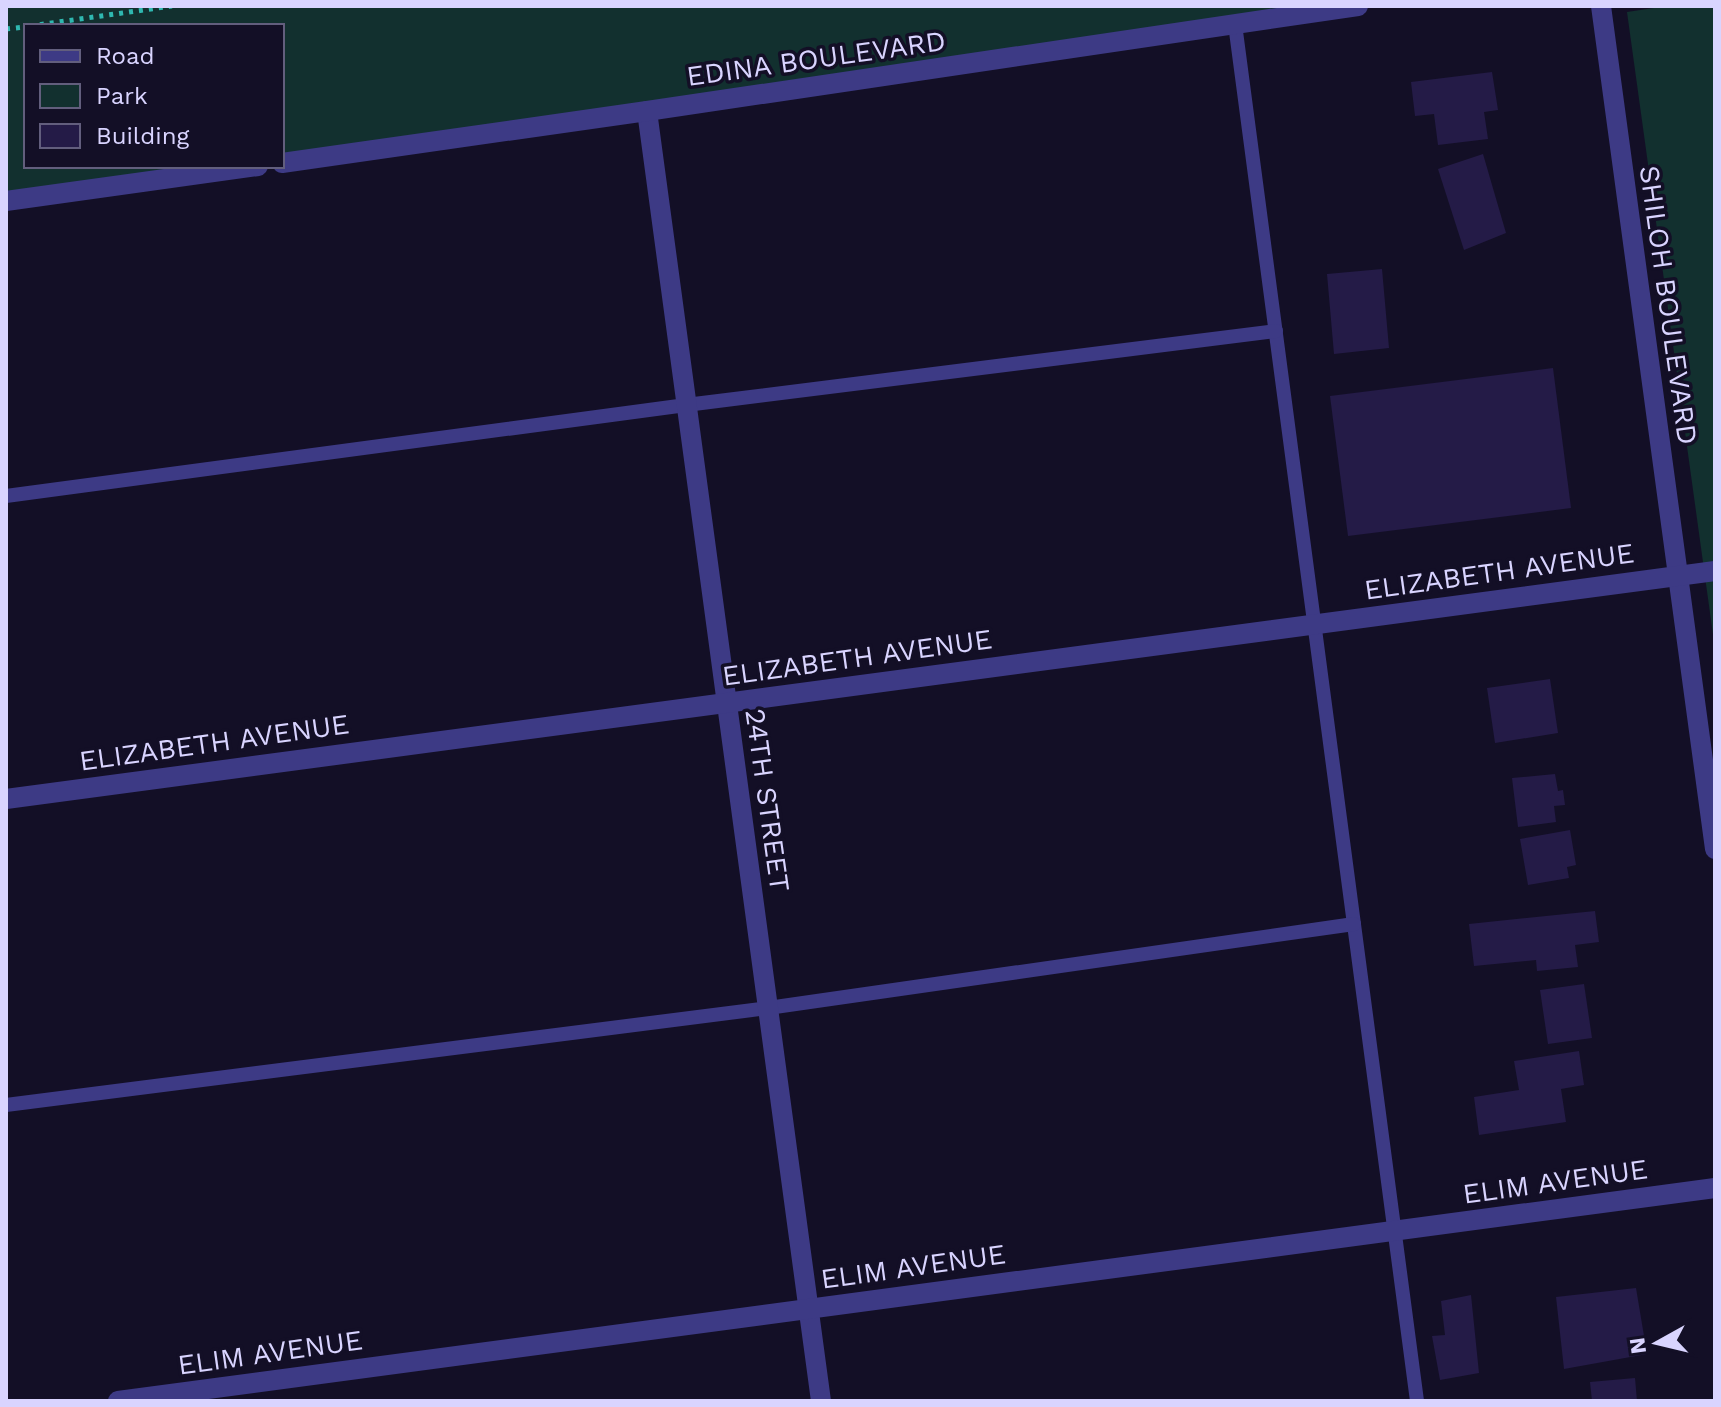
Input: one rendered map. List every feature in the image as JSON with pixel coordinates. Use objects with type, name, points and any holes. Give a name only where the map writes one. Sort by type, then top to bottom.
[{"type":"street","name":"EDINA BOULEVARD","points":[[284,163],[1358,6]]},
{"type":"street","name":"SHILOH BOULEVARD","points":[[1601,6],[1715,849]]},
{"type":"street","name":"24TH STREET","points":[[647,111],[821,1401]]},
{"type":"street","points":[[6,201],[244,168]]},
{"type":"street","name":"ELIZABETH AVENUE","points":[[6,799],[1715,571]]},
{"type":"street","name":"ELIM AVENUE","points":[[118,1401],[1715,1188]]},
{"type":"lane","points":[[1235,24],[1417,1401]]},
{"type":"lane","points":[[6,496],[686,405],[1276,331]]},
{"type":"lane","points":[[6,1105],[768,1008],[1354,924]]},
{"type":"path","points":[[42,24],[172,6]]},
{"type":"green space","points":[[6,6],[1358,6],[284,161],[284,24],[24,24],[24,168],[233,168],[6,199]]},
{"type":"green space","points":[[1667,6],[1715,6],[1715,649],[1627,12]]},
{"type":"building","points":[[1492,72],[1498,110],[1484,112],[1488,139],[1438,145],[1434,114],[1415,116],[1411,82]]},
{"type":"building","points":[[1483,154],[1506,233],[1464,250],[1438,169]]},
{"type":"building","points":[[1382,269],[1389,348],[1334,354],[1327,274]]},
{"type":"building","points":[[1553,368],[1571,508],[1348,536],[1330,396]]},
{"type":"building","points":[[1550,679],[1558,733],[1495,743],[1487,688]]},
{"type":"building","points":[[1555,774],[1558,791],[1563,790],[1565,805],[1554,806],[1556,822],[1518,827],[1512,778]]},
{"type":"building","points":[[1570,830],[1576,865],[1567,867],[1569,878],[1528,885],[1520,839]]},
{"type":"building","points":[[1595,911],[1599,942],[1575,945],[1578,967],[1537,971],[1536,960],[1474,966],[1469,924]]},
{"type":"building","points":[[1584,984],[1592,1038],[1548,1044],[1540,990]]},
{"type":"building","points":[[1579,1051],[1584,1085],[1561,1089],[1566,1122],[1479,1135],[1474,1097],[1519,1090],[1514,1061]]},
{"type":"building","points":[[1636,1288],[1647,1354],[1564,1369],[1556,1297]]},
{"type":"building","points":[[1471,1295],[1479,1373],[1440,1380],[1432,1336],[1445,1335],[1441,1301]]},
{"type":"building","points":[[1635,1378],[1637,1401],[1592,1401],[1590,1382]]}]
